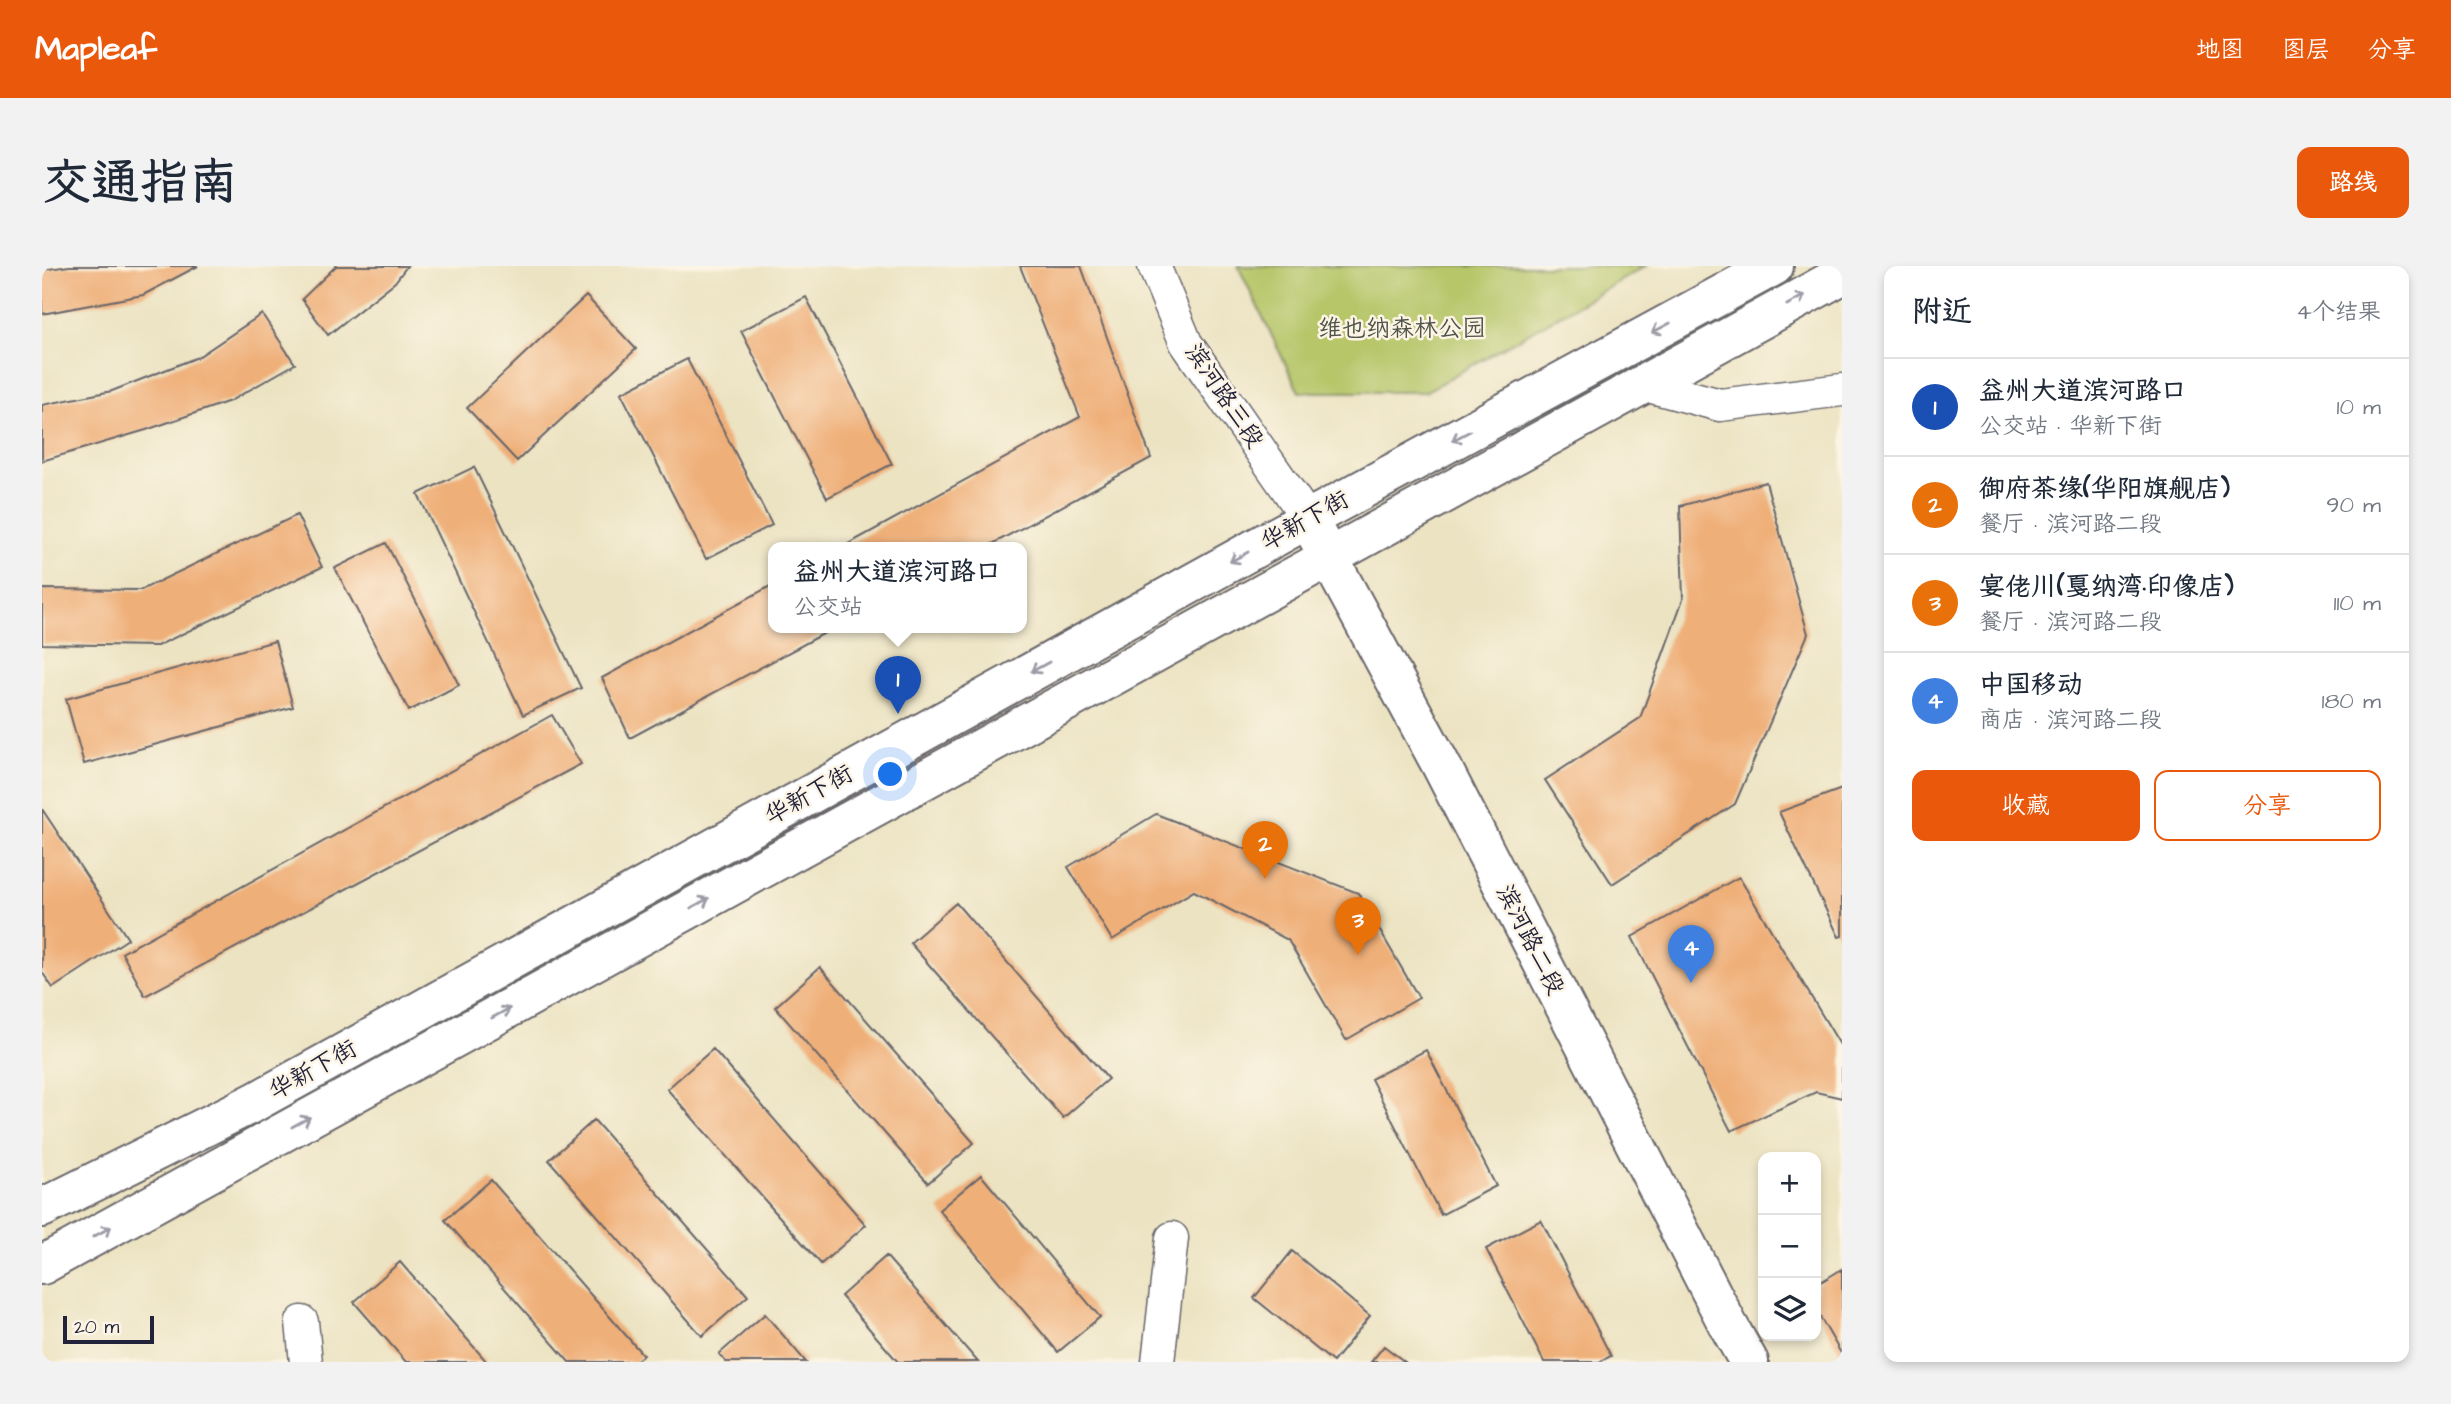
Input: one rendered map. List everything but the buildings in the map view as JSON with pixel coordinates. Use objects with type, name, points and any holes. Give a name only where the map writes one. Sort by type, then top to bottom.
[{"type":"main road","name":"华新下街","points":[[42,1209],[267,1095],[1308,519],[1774,266]]},
{"type":"main road","points":[[42,1265],[1842,275]]},
{"type":"main road","name":"滨河路二段","points":[[1308,519],[1441,765],[1727,1324],[1749,1362]]},
{"type":"street","name":"滨河路三段","points":[[1154,266],[1186,343],[1308,519]]},
{"type":"street","points":[[1646,384],[1720,405],[1842,390]]},
{"type":"street","points":[[1158,1362],[1172,1238]]},
{"type":"street","points":[[302,1322],[306,1362]]},
{"type":"green space","name":"维也纳森林公园","points":[[1238,266],[1646,266],[1425,392],[1299,392]]},
{"type":"place","name":"益州大道滨河路口","points":[[898,714]]},
{"type":"place","name":"御府茶缘(华阳旗舰店)","points":[[1265,879]]},
{"type":"place","name":"宴佬川(戛纳湾·印像店)","points":[[1358,955]]},
{"type":"place","name":"中国移动","points":[[1691,983]]}]
